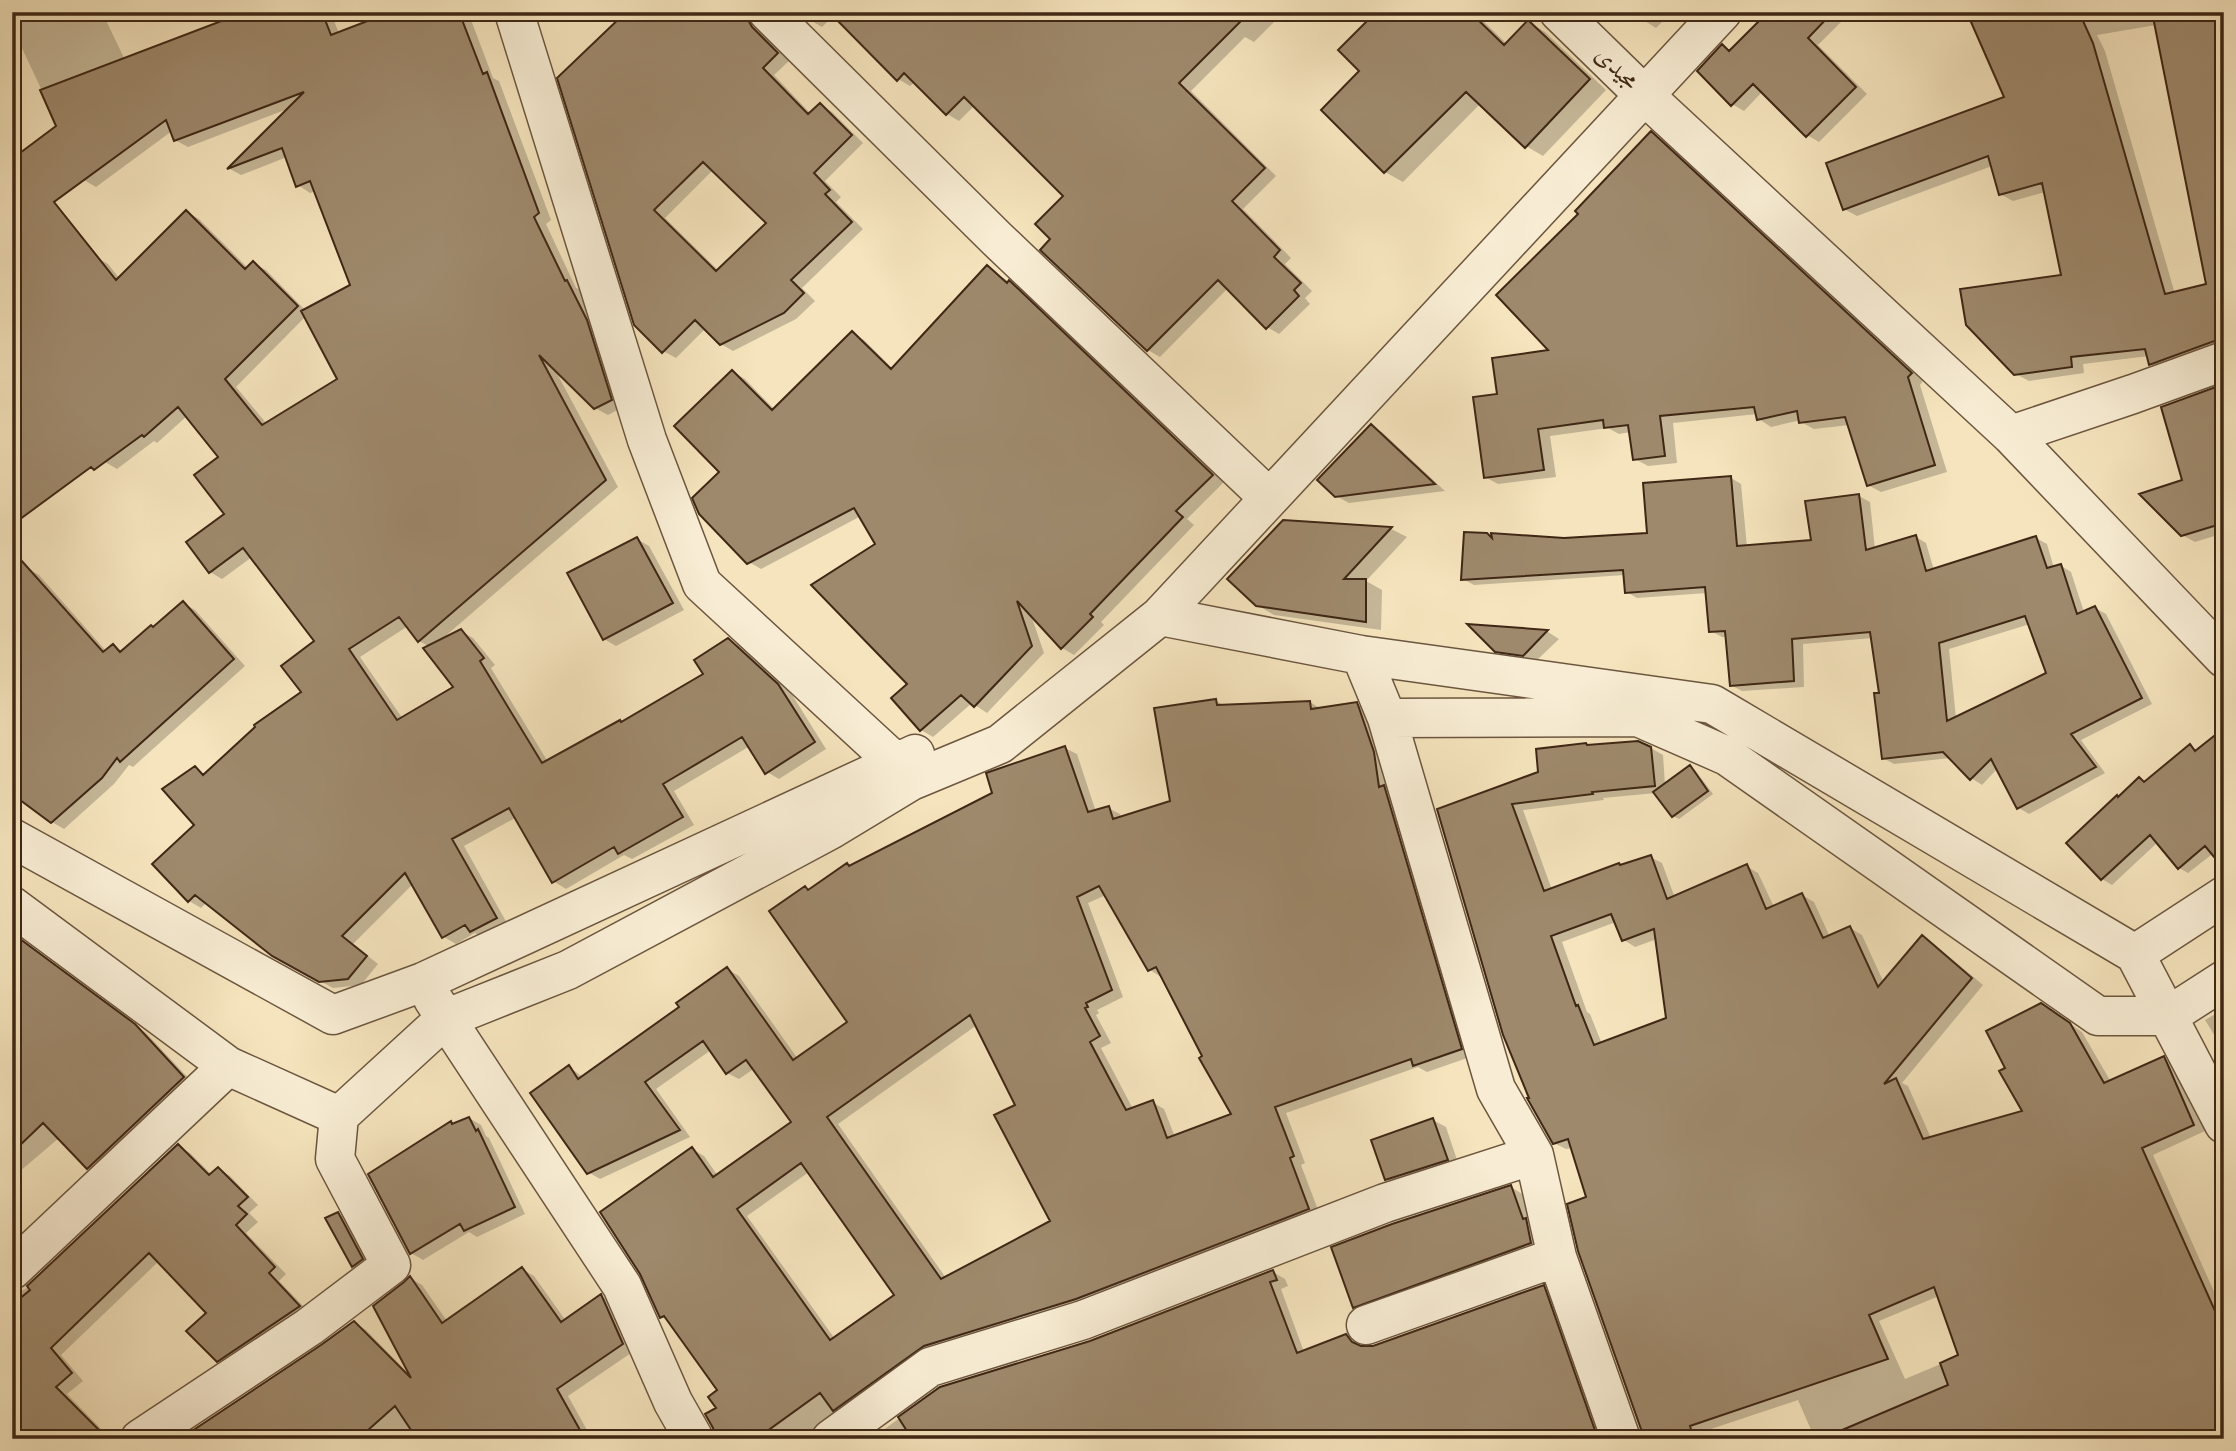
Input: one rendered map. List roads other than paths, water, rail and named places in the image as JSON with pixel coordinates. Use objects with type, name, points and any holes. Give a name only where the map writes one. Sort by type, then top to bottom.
[{"type":"street","points":[[514,12],[647,440],[702,584],[903,772]]},
{"type":"street","points":[[768,12],[998,239],[1269,498]]},
{"type":"street","name":"مجیدی","points":[[1559,12],[1644,95],[2011,435],[2224,658]]},
{"type":"street","points":[[974,782],[1000,744],[1160,616],[1722,12]]},
{"type":"street","points":[[2011,435],[2224,361]]},
{"type":"street","points":[[1160,616],[1361,655],[1712,704],[2135,954],[2224,1124]]},
{"type":"street","points":[[1361,655],[1387,718],[1496,1089],[1534,1155],[1557,1256],[1621,1439]]},
{"type":"street","points":[[12,838],[333,1015],[423,982],[903,772],[1086,676]]},
{"type":"street","points":[[1387,718],[1638,717],[1727,756],[2098,1017],[2168,1016],[2224,979]]},
{"type":"street","points":[[140,1439],[309,1327],[391,1265],[335,1159],[339,1116],[445,1019],[568,970],[830,831],[903,772],[1000,744]]},
{"type":"street","points":[[2135,954],[2224,896]]},
{"type":"street","points":[[12,906],[229,1066],[339,1116]]},
{"type":"street","points":[[423,982],[622,1286],[673,1402],[694,1439]]},
{"type":"street","points":[[12,1269],[229,1066]]},
{"type":"street","points":[[831,1439],[930,1367],[1083,1320],[1385,1203],[1534,1155]]},
{"type":"street","points":[[1366,1325],[1557,1256]]}]
